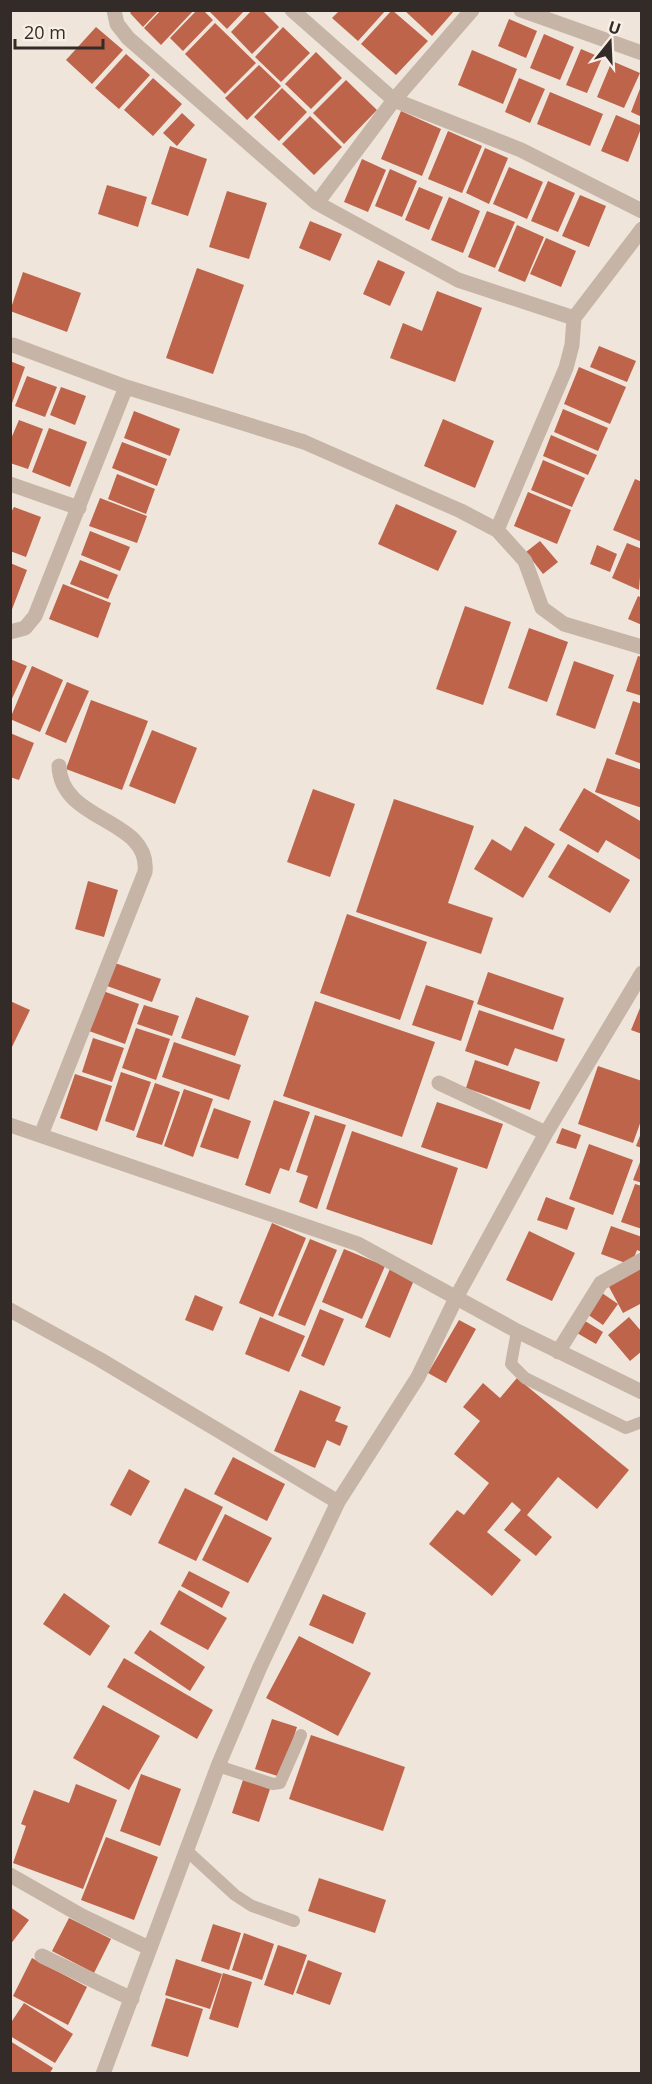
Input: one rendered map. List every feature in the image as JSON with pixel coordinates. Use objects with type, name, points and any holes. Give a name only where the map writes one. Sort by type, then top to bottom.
[{"type":"street","points":[[114,10],[117,24],[128,38],[317,203],[458,280],[574,318]]},
{"type":"street","points":[[292,10],[394,100],[520,150],[642,211]]},
{"type":"street","points":[[317,203],[394,100],[472,10]]},
{"type":"street","points":[[521,10],[642,53]]},
{"type":"street","points":[[497,530],[567,368],[574,318],[642,229]]},
{"type":"street","points":[[13,345],[126,387],[304,442],[461,511],[497,530],[525,561],[542,608],[564,624],[642,647]]},
{"type":"street","points":[[10,632],[25,628],[35,616],[126,387]]},
{"type":"street","points":[[10,484],[79,508]]},
{"type":"street","points":[[41,1135],[145,872],[146,859],[132,837],[83,807],[66,791],[59,778],[59,766]]},
{"type":"street","points":[[103,2073],[218,1766],[260,1666],[338,1502],[418,1377],[457,1296],[546,1133],[636,999],[642,974]]},
{"type":"street","points":[[439,1083],[546,1133]]},
{"type":"street","points":[[10,1125],[358,1244],[457,1296],[517,1331],[642,1392]]},
{"type":"street","points":[[558,1352],[602,1283],[642,1260]]},
{"type":"street","points":[[10,1310],[99,1359],[338,1502]]},
{"type":"street","points":[[10,1875],[82,1916],[149,1948]]},
{"type":"street","points":[[42,1956],[132,1999]]},
{"type":"lane","points":[[517,1331],[512,1364],[525,1378],[626,1428],[642,1422]]},
{"type":"lane","points":[[218,1766],[273,1784],[280,1783],[301,1735]]},
{"type":"lane","points":[[186,1850],[234,1895],[252,1906],[294,1922]]},
{"type":"building","points":[[133,10],[159,10],[143,27],[130,13]]},
{"type":"building","points":[[161,10],[194,10],[161,45],[144,28]]},
{"type":"building","points":[[197,10],[203,10],[213,20],[183,51],[170,38]]},
{"type":"building","points":[[208,10],[245,10],[227,29]]},
{"type":"building","points":[[252,10],[262,10],[279,27],[252,54],[231,32]]},
{"type":"building","points":[[340,10],[386,10],[358,41],[332,18]]},
{"type":"building","points":[[392,10],[428,41],[396,75],[361,44]]},
{"type":"building","points":[[404,10],[455,10],[432,36]]},
{"type":"building","points":[[509,19],[537,31],[526,58],[498,46]]},
{"type":"building","points":[[215,23],[256,63],[225,94],[185,54]]},
{"type":"building","points":[[96,27],[123,50],[92,84],[66,60]]},
{"type":"building","points":[[283,27],[310,53],[281,82],[255,57]]},
{"type":"building","points":[[544,34],[574,47],[560,80],[530,68]]},
{"type":"building","points":[[581,49],[602,58],[587,93],[566,85]]},
{"type":"building","points":[[472,50],[517,69],[503,104],[458,85]]},
{"type":"building","points":[[316,52],[342,78],[311,109],[285,84]]},
{"type":"building","points":[[126,54],[150,75],[119,109],[95,88]]},
{"type":"building","points":[[612,61],[640,73],[624,108],[597,97]]},
{"type":"building","points":[[259,65],[281,86],[247,120],[225,98]]},
{"type":"building","points":[[153,78],[182,104],[153,136],[124,110]]},
{"type":"building","points":[[519,78],[545,89],[530,123],[505,112]]},
{"type":"building","points":[[346,80],[377,110],[344,144],[313,113]]},
{"type":"building","points":[[642,86],[642,117],[631,112]]},
{"type":"building","points":[[282,88],[307,112],[279,141],[254,117]]},
{"type":"building","points":[[550,92],[603,114],[590,146],[537,124]]},
{"type":"building","points":[[401,111],[441,129],[422,176],[381,159]]},
{"type":"building","points":[[182,113],[195,125],[177,146],[163,133]]},
{"type":"building","points":[[616,115],[642,126],[628,162],[601,151]]},
{"type":"building","points":[[310,116],[342,147],[314,175],[282,144]]},
{"type":"building","points":[[448,131],[482,146],[462,193],[428,179]]},
{"type":"building","points":[[170,146],[207,159],[188,216],[151,204]]},
{"type":"building","points":[[485,148],[508,158],[489,204],[466,193]]},
{"type":"building","points":[[362,159],[386,170],[368,212],[344,202]]},
{"type":"building","points":[[509,167],[543,182],[527,219],[493,204]]},
{"type":"building","points":[[390,169],[417,181],[402,217],[375,206]]},
{"type":"building","points":[[548,181],[575,193],[558,232],[531,221]]},
{"type":"building","points":[[107,185],[147,197],[138,227],[98,214]]},
{"type":"building","points":[[419,187],[443,197],[429,230],[405,220]]},
{"type":"building","points":[[227,191],[267,203],[249,259],[209,247]]},
{"type":"building","points":[[580,195],[606,206],[589,247],[562,236]]},
{"type":"building","points":[[449,197],[480,211],[463,253],[431,240]]},
{"type":"building","points":[[487,211],[515,222],[495,268],[468,257]]},
{"type":"building","points":[[310,221],[342,234],[330,261],[299,248]]},
{"type":"building","points":[[517,225],[544,237],[525,282],[498,271]]},
{"type":"building","points":[[546,238],[576,251],[561,287],[530,274]]},
{"type":"building","points":[[378,260],[405,272],[390,306],[363,294]]},
{"type":"building","points":[[197,268],[244,285],[213,374],[166,358]]},
{"type":"building","points":[[23,272],[81,293],[67,332],[10,311]]},
{"type":"building","points":[[437,291],[482,308],[455,382],[390,358],[403,323],[422,331]]},
{"type":"building","points":[[599,346],[636,361],[627,382],[590,367]]},
{"type":"building","points":[[10,361],[25,367],[11,406],[10,406]]},
{"type":"building","points":[[579,367],[626,387],[610,424],[564,404]]},
{"type":"building","points":[[27,376],[57,387],[45,417],[15,406]]},
{"type":"building","points":[[61,387],[86,396],[75,425],[50,415]]},
{"type":"building","points":[[563,409],[608,428],[598,451],[554,432]]},
{"type":"building","points":[[134,411],[180,429],[170,456],[124,438]]},
{"type":"building","points":[[443,419],[494,441],[475,488],[424,466]]},
{"type":"building","points":[[19,420],[43,429],[28,469],[10,463],[10,441]]},
{"type":"building","points":[[49,428],[87,442],[70,487],[32,472]]},
{"type":"building","points":[[551,435],[597,455],[588,475],[543,456]]},
{"type":"building","points":[[122,442],[167,459],[157,486],[112,468]]},
{"type":"building","points":[[543,460],[585,478],[572,507],[531,490]]},
{"type":"building","points":[[117,474],[155,489],[146,514],[108,499]]},
{"type":"building","points":[[635,479],[642,482],[642,542],[613,530]]},
{"type":"building","points":[[528,492],[571,510],[557,544],[514,526]]},
{"type":"building","points":[[100,498],[147,516],[137,543],[89,526]]},
{"type":"building","points":[[396,504],[457,531],[438,571],[378,544]]},
{"type":"building","points":[[14,507],[41,517],[26,557],[10,551],[10,514]]},
{"type":"building","points":[[90,531],[130,547],[120,571],[81,555]]},
{"type":"building","points":[[540,541],[558,562],[543,574],[526,552]]},
{"type":"building","points":[[627,543],[642,549],[639,590],[612,578]]},
{"type":"building","points":[[597,545],[617,554],[610,572],[590,564]]},
{"type":"building","points":[[80,560],[118,575],[108,599],[70,584]]},
{"type":"building","points":[[10,563],[27,570],[11,612],[10,612]]},
{"type":"building","points":[[63,584],[111,603],[98,638],[49,619]]},
{"type":"building","points":[[638,596],[642,598],[642,625],[628,619]]},
{"type":"building","points":[[465,606],[511,622],[483,705],[436,689]]},
{"type":"building","points":[[529,628],[568,642],[547,702],[508,688]]},
{"type":"building","points":[[638,656],[642,657],[642,696],[626,691]]},
{"type":"building","points":[[10,659],[27,666],[10,703]]},
{"type":"building","points":[[574,661],[614,675],[595,729],[556,715]]},
{"type":"building","points":[[32,666],[63,680],[40,732],[10,719]]},
{"type":"building","points":[[67,682],[89,691],[66,743],[45,734]]},
{"type":"building","points":[[91,700],[148,721],[122,790],[66,769]]},
{"type":"building","points":[[633,701],[642,704],[642,764],[615,754]]},
{"type":"building","points":[[152,730],[197,748],[175,804],[129,786]]},
{"type":"building","points":[[10,733],[34,743],[19,780],[10,777]]},
{"type":"building","points":[[607,758],[642,770],[642,808],[595,792]]},
{"type":"building","points":[[584,788],[642,822],[642,861],[606,840],[598,853],[559,830]]},
{"type":"building","points":[[313,789],[355,804],[330,877],[287,862]]},
{"type":"building","points":[[394,799],[474,826],[448,903],[493,918],[481,954],[356,912]]},
{"type":"building","points":[[525,826],[555,844],[523,898],[474,869],[492,839],[511,851]]},
{"type":"building","points":[[568,844],[630,880],[610,913],[548,877]]},
{"type":"building","points":[[88,881],[118,890],[104,937],[75,929]]},
{"type":"building","points":[[347,914],[427,942],[400,1020],[320,993]]},
{"type":"building","points":[[115,963],[161,979],[152,1002],[107,986]]},
{"type":"building","points":[[488,972],[564,998],[553,1030],[477,1004]]},
{"type":"building","points":[[426,985],[474,1001],[461,1041],[412,1025]]},
{"type":"building","points":[[103,991],[139,1004],[125,1044],[89,1031]]},
{"type":"building","points":[[196,997],[249,1016],[235,1056],[181,1038]]},
{"type":"building","points":[[10,1001],[30,1010],[10,1051]]},
{"type":"building","points":[[315,1001],[435,1042],[402,1137],[283,1096]]},
{"type":"building","points":[[144,1005],[179,1016],[172,1036],[137,1024]]},
{"type":"building","points":[[640,1008],[642,1009],[642,1034],[631,1030]]},
{"type":"building","points":[[479,1010],[565,1039],[557,1062],[515,1048],[508,1066],[465,1051]]},
{"type":"building","points":[[136,1028],[170,1039],[156,1080],[122,1068]]},
{"type":"building","points":[[93,1038],[124,1048],[112,1082],[82,1072]]},
{"type":"building","points":[[174,1042],[241,1065],[229,1100],[162,1077]]},
{"type":"building","points":[[475,1060],[540,1082],[530,1110],[466,1088]]},
{"type":"building","points":[[598,1066],[642,1081],[642,1118],[633,1143],[578,1124]]},
{"type":"building","points":[[121,1072],[151,1082],[134,1131],[105,1121]]},
{"type":"building","points":[[75,1074],[112,1086],[97,1131],[60,1118]]},
{"type":"building","points":[[155,1083],[180,1092],[162,1145],[136,1137]]},
{"type":"building","points":[[184,1089],[213,1099],[193,1157],[164,1146]]},
{"type":"building","points":[[274,1100],[310,1112],[289,1171],[280,1168],[270,1194],[245,1185]]},
{"type":"building","points":[[437,1102],[503,1124],[487,1169],[421,1147]]},
{"type":"building","points":[[214,1108],[251,1121],[238,1159],[200,1147]]},
{"type":"building","points":[[315,1115],[346,1125],[317,1209],[299,1202],[308,1176],[296,1172]]},
{"type":"building","points":[[562,1128],[581,1135],[576,1149],[556,1143]]},
{"type":"building","points":[[352,1131],[458,1168],[432,1245],[326,1209]]},
{"type":"building","points":[[642,1133],[642,1148],[636,1146]]},
{"type":"building","points":[[589,1144],[633,1160],[613,1215],[569,1199]]},
{"type":"building","points":[[642,1157],[642,1183],[633,1180]]},
{"type":"building","points":[[635,1184],[642,1186],[642,1229],[621,1222]]},
{"type":"building","points":[[546,1197],[575,1208],[567,1230],[537,1220]]},
{"type":"building","points":[[272,1223],[306,1238],[273,1317],[239,1303]]},
{"type":"building","points":[[611,1226],[642,1237],[642,1252],[637,1250],[631,1265],[601,1254]]},
{"type":"building","points":[[529,1231],[575,1253],[552,1301],[506,1280]]},
{"type":"building","points":[[310,1239],[337,1250],[305,1326],[278,1315]]},
{"type":"building","points":[[344,1249],[385,1266],[362,1319],[322,1302]]},
{"type":"building","points":[[642,1268],[642,1303],[623,1313],[608,1285]]},
{"type":"building","points":[[390,1269],[414,1280],[390,1338],[365,1327]]},
{"type":"building","points":[[602,1293],[618,1304],[603,1325],[587,1314]]},
{"type":"building","points":[[195,1295],[223,1307],[213,1331],[185,1320]]},
{"type":"building","points":[[320,1309],[344,1319],[324,1366],[301,1356]]},
{"type":"building","points":[[260,1317],[305,1336],[289,1372],[245,1354]]},
{"type":"building","points":[[629,1317],[642,1332],[642,1351],[630,1361],[608,1335]]},
{"type":"building","points":[[459,1320],[476,1329],[446,1383],[428,1373]]},
{"type":"building","points":[[585,1321],[603,1332],[596,1344],[577,1333]]},
{"type":"building","points":[[517,1378],[629,1470],[597,1509],[558,1477],[527,1515],[552,1537],[536,1556],[504,1530],[521,1510],[512,1502],[487,1532],[521,1560],[492,1596],[429,1544],[457,1510],[464,1515],[489,1483],[454,1454],[480,1421],[463,1407],[483,1383],[500,1398]]},
{"type":"building","points":[[300,1390],[341,1407],[335,1421],[348,1426],[340,1446],[327,1440],[315,1468],[274,1451]]},
{"type":"building","points":[[233,1457],[285,1484],[267,1521],[214,1494]]},
{"type":"building","points":[[129,1469],[150,1481],[131,1516],[110,1505]]},
{"type":"building","points":[[185,1488],[223,1507],[196,1561],[158,1543]]},
{"type":"building","points":[[225,1514],[272,1538],[248,1583],[202,1560]]},
{"type":"building","points":[[189,1571],[230,1592],[222,1608],[181,1586]]},
{"type":"building","points":[[179,1590],[227,1618],[208,1650],[160,1624]]},
{"type":"building","points":[[64,1593],[110,1626],[90,1656],[43,1624]]},
{"type":"building","points":[[323,1594],[366,1613],[353,1644],[309,1625]]},
{"type":"building","points":[[150,1630],[205,1667],[190,1691],[134,1653]]},
{"type":"building","points":[[299,1636],[371,1673],[338,1736],[266,1698]]},
{"type":"building","points":[[124,1658],[213,1710],[197,1739],[107,1687]]},
{"type":"building","points":[[103,1705],[160,1736],[129,1790],[73,1758]]},
{"type":"building","points":[[272,1719],[297,1727],[281,1777],[255,1769]]},
{"type":"building","points":[[311,1735],[405,1767],[383,1831],[289,1799]]},
{"type":"building","points":[[141,1774],[181,1789],[160,1846],[120,1831]]},
{"type":"building","points":[[244,1777],[271,1786],[259,1822],[232,1813]]},
{"type":"building","points":[[76,1784],[117,1800],[83,1889],[13,1863],[26,1826],[21,1824],[34,1790],[69,1803]]},
{"type":"building","points":[[106,1837],[158,1857],[134,1920],[81,1900]]},
{"type":"building","points":[[319,1878],[386,1900],[375,1933],[308,1911]]},
{"type":"building","points":[[10,1907],[29,1920],[10,1945]]},
{"type":"building","points":[[69,1918],[111,1939],[94,1973],[52,1951]]},
{"type":"building","points":[[213,1924],[241,1933],[229,1970],[201,1961]]},
{"type":"building","points":[[244,1933],[274,1944],[262,1980],[232,1970]]},
{"type":"building","points":[[278,1945],[307,1955],[293,1995],[264,1985]]},
{"type":"building","points":[[32,1958],[87,1987],[68,2025],[13,1996]]},
{"type":"building","points":[[176,1959],[222,1974],[210,2009],[165,1995]]},
{"type":"building","points":[[308,1960],[342,1973],[330,2005],[296,1993]]},
{"type":"building","points":[[223,1973],[252,1982],[238,2028],[209,2019]]},
{"type":"building","points":[[166,1998],[203,2009],[188,2057],[151,2046]]},
{"type":"building","points":[[24,2003],[73,2034],[55,2063],[10,2036],[10,2024]]},
{"type":"building","points":[[10,2041],[53,2068],[49,2074],[10,2074]]}]
